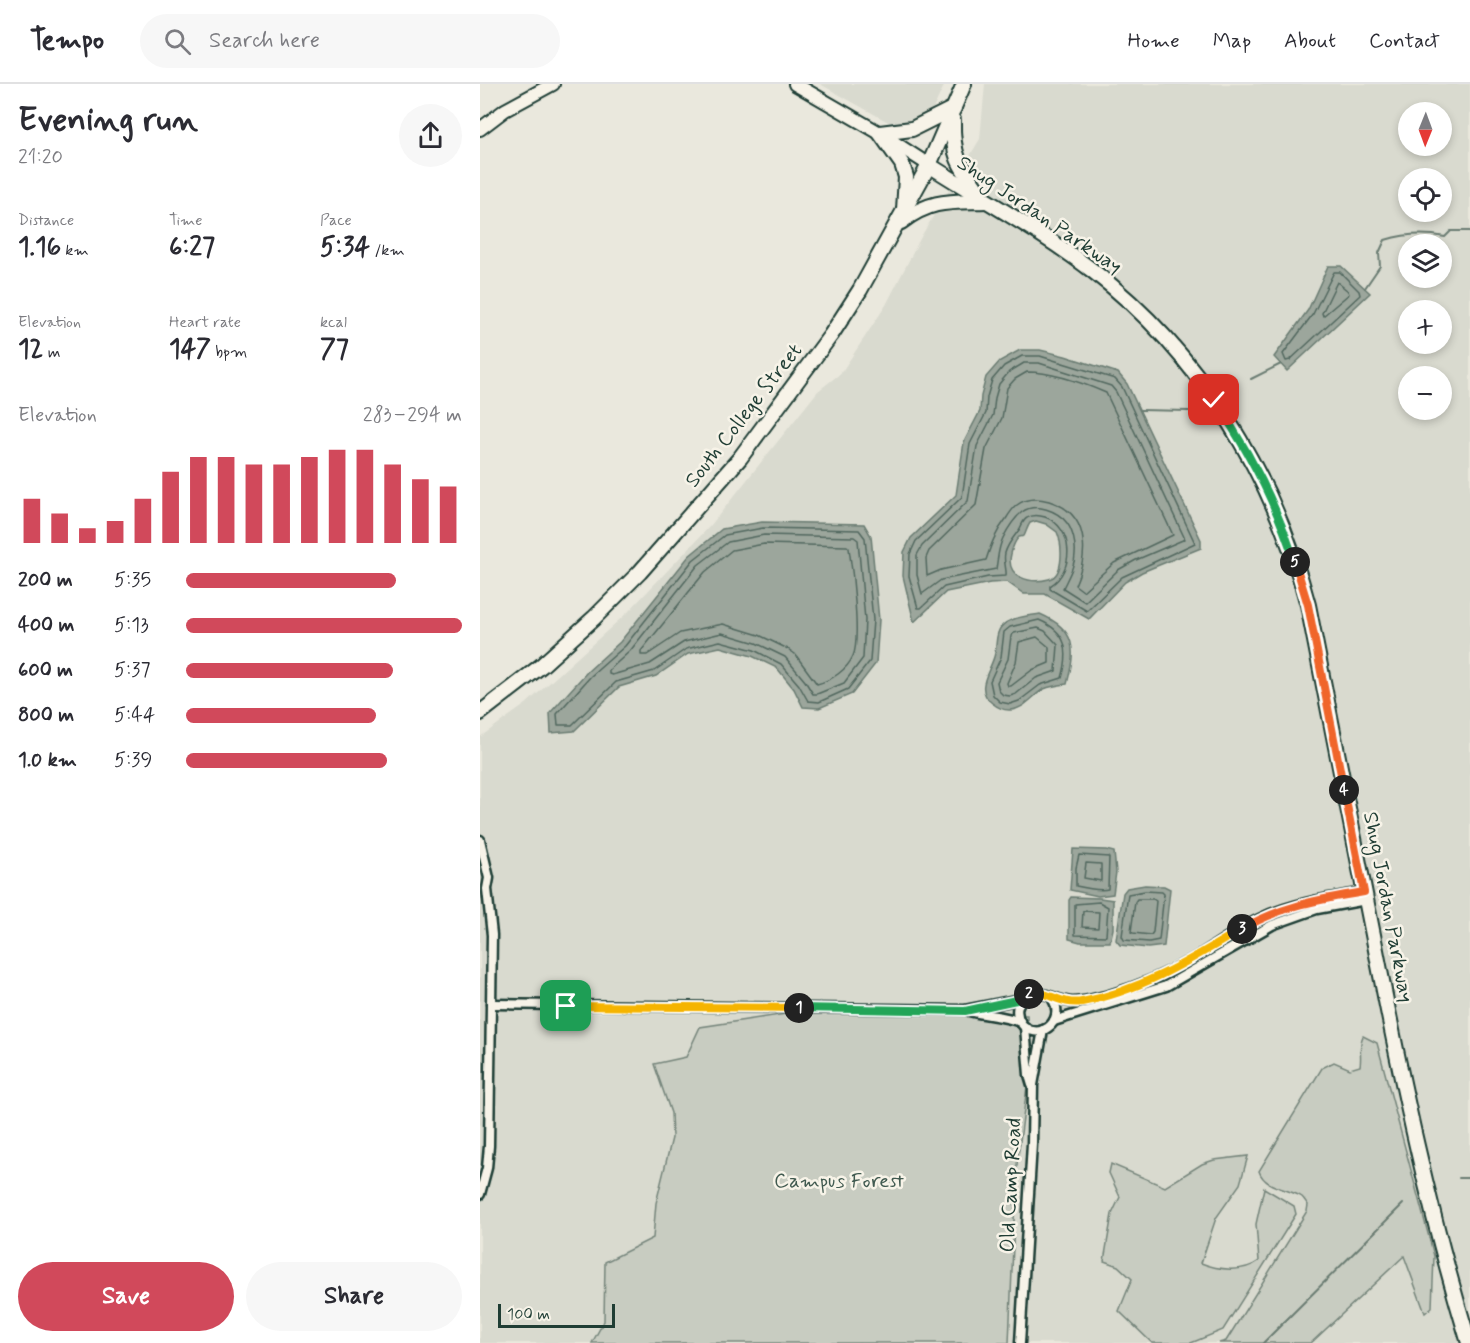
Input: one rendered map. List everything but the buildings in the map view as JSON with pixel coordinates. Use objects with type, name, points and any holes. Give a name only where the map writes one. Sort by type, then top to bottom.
[{"type":"main road","points":[[480,129],[505,110],[553,84]]},
{"type":"main road","points":[[795,84],[880,133],[929,165]]},
{"type":"main road","name":"South College Street","points":[[480,713],[541,666],[594,618],[640,572],[740,458],[831,336],[897,225],[929,165],[964,84]]},
{"type":"main road","points":[[880,133],[912,129],[954,108],[953,135],[957,161],[986,201]]},
{"type":"main road","points":[[880,133],[902,164],[906,177],[904,212]]},
{"type":"main road","name":"Shug Jordan Parkway","points":[[929,165],[1094,272],[1142,315],[1208,391],[1248,453],[1272,501],[1301,578],[1424,1180],[1469,1343]]},
{"type":"main road","points":[[897,225],[916,210],[927,206],[986,201]]},
{"type":"street","points":[[480,840],[489,878],[487,889],[492,935],[489,1146],[487,1167],[480,1194]]},
{"type":"street","points":[[480,879],[487,889]]},
{"type":"street","points":[[965,1011],[1021,999],[1033,992],[1071,1002],[1081,1002],[1114,993],[1176,969],[1258,920],[1278,911],[1301,903],[1365,896]]},
{"type":"street","points":[[491,1004],[965,1011],[986,1016],[1000,1016],[1031,1030],[1043,1030],[1054,1021],[1166,986],[1272,925],[1317,909],[1365,896]]},
{"type":"street","points":[[1052,998],[1057,1009],[1054,1021]]},
{"type":"street","points":[[1021,999],[1017,1011],[1023,1025],[1029,1075],[1033,1085]]},
{"type":"street","name":"Old Camp Road","points":[[1020,1343],[1032,1144],[1033,1085],[1043,1030]]},
{"type":"shaded area","points":[[820,84],[945,84],[931,113],[906,125],[890,123]]},
{"type":"shaded area","points":[[985,84],[1470,84],[1470,1343],[480,1343],[480,737],[526,704],[628,612],[711,525],[818,391],[841,373],[886,305],[922,235],[980,139]]},
{"type":"green space","name":"Campus Forest","points":[[786,1014],[1027,1015],[1029,1070],[1016,1173],[1009,1343],[592,1343],[604,1321],[605,1262],[653,1238],[656,1203],[672,1138],[671,1113],[654,1064],[686,1057],[700,1027]]},
{"type":"green space","points":[[1363,1036],[1377,1043],[1434,1256],[1432,1307],[1425,1313],[1404,1256],[1311,1343],[1219,1343],[1226,1341],[1307,1211],[1308,1205],[1302,1197],[1272,1185],[1262,1177],[1259,1171],[1322,1068],[1334,1062],[1350,1069],[1360,1066]]},
{"type":"green space","points":[[1248,1156],[1240,1184],[1216,1218],[1201,1263],[1238,1269],[1259,1261],[1256,1224],[1264,1188],[1294,1206],[1296,1214],[1223,1330],[1191,1343],[1152,1343],[1119,1311],[1132,1279],[1118,1266],[1104,1261],[1112,1214],[1120,1197],[1109,1173],[1111,1164],[1165,1187],[1202,1164],[1214,1160]]},
{"type":"water","points":[[1328,266],[1341,266],[1370,293],[1287,371],[1274,357],[1308,310]]},
{"type":"water","points":[[1020,350],[1040,350],[1118,373],[1127,384],[1201,540],[1201,548],[1142,572],[1125,582],[1089,619],[1045,594],[1024,594],[1007,582],[946,592],[914,622],[903,576],[904,552],[911,538],[956,495],[964,442],[980,411],[986,377],[1000,361]],"holes":[[[1036,521],[1046,524],[1057,532],[1059,537],[1061,558],[1058,572],[1049,579],[1027,580],[1012,569],[1010,562],[1014,545],[1019,537],[1024,536],[1030,523]]]},
{"type":"water","points":[[762,522],[864,524],[871,536],[879,620],[876,663],[852,694],[819,708],[803,707],[794,689],[777,668],[752,656],[720,647],[688,654],[656,676],[619,687],[574,731],[551,733],[550,713],[587,672],[620,642],[689,556],[722,529]]},
{"type":"water","points":[[1040,614],[1061,627],[1071,642],[1072,661],[1067,684],[1044,689],[1014,710],[1000,708],[992,703],[984,691],[985,679],[995,653],[998,633],[1001,627],[1009,621]]},
{"type":"water","points":[[1073,849],[1114,852],[1116,872],[1113,894],[1098,896],[1070,890]]},
{"type":"water","points":[[1145,885],[1164,886],[1170,889],[1164,946],[1148,948],[1120,945],[1116,940],[1123,893],[1127,888]]},
{"type":"water","points":[[1071,897],[1113,900],[1113,929],[1110,942],[1080,942],[1069,939],[1069,900]]},
{"type":"waterway","points":[[1365,288],[1380,266],[1379,253],[1385,240],[1415,235],[1445,237],[1451,231],[1470,231]]},
{"type":"waterway","points":[[1251,379],[1281,364]]},
{"type":"waterway","points":[[1140,410],[1189,411]]},
{"type":"waterway","points":[[1459,1178],[1470,1178]]},
{"type":"waterway","points":[[1263,1343],[1403,1204]]},
{"type":"route","points":[[566,1006],[965,1011],[1021,999],[1033,992],[1040,992],[1061,1001],[1081,1002],[1136,986],[1176,969],[1258,920],[1278,911],[1301,903],[1364,892],[1301,578],[1272,501],[1248,453],[1214,400]]}]
